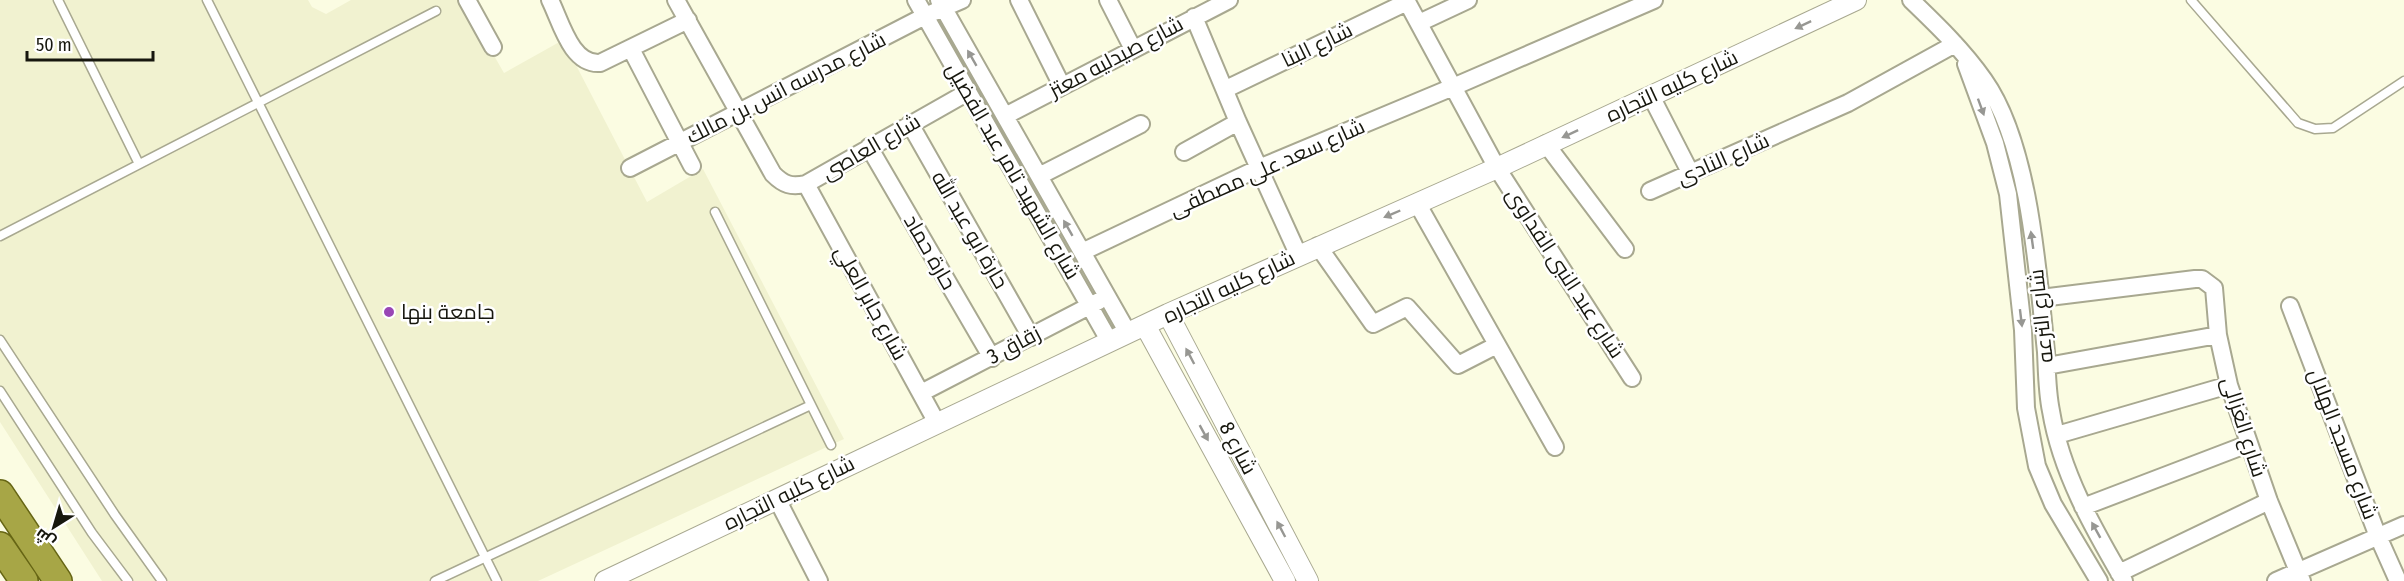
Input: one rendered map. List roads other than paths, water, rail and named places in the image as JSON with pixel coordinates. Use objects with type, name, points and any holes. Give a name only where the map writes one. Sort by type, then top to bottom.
[{"type":"highway","points":[[0,494],[58,581]]},
{"type":"highway","points":[[0,546],[24,581]]},
{"type":"street","points":[[466,0],[493,47]]},
{"type":"street","points":[[550,0],[576,53],[591,64],[600,63],[631,49],[688,20]]},
{"type":"street","points":[[676,0],[739,112]]},
{"type":"street","name":"شارع الشهيد تامر عبد الفضيل","points":[[916,0],[1089,306],[1128,334]]},
{"type":"street","name":"شارع مدرسه انس بن مالك","points":[[630,168],[925,16],[941,4],[962,0]]},
{"type":"street","points":[[1019,0],[1062,86]]},
{"type":"street","points":[[1108,0],[1133,49]]},
{"type":"street","name":"شارع صيدليه معتز","points":[[1005,116],[1133,49],[1203,9],[1229,0]]},
{"type":"street","points":[[1419,23],[1468,0]]},
{"type":"street","name":"شارع سعد على مصطفى","points":[[1082,252],[1259,168],[1654,0]]},
{"type":"street","name":"شارع كليه التجاره","points":[[617,579],[777,499],[1298,254],[1497,168],[1857,0]]},
{"type":"street","name":"شارع الترعه","points":[[1911,0],[1958,48],[1986,81],[2005,118],[2018,159],[2026,201],[2040,297],[2051,412],[2068,471],[2083,507],[2122,577]]},
{"type":"street","name":"شارع عبد النبى الفداوى","points":[[1407,1],[1497,168],[1632,378]]},
{"type":"street","name":"شارع البنا","points":[[1226,89],[1407,1]]},
{"type":"street","name":"شارع الشهيد تامر عبد الفضيل","points":[[941,4],[1128,334]]},
{"type":"street","points":[[1203,9],[1238,122],[1298,254]]},
{"type":"street","name":"شارع الترعه","points":[[1958,48],[1995,143],[2008,194],[2023,330],[2026,408],[2037,466],[2053,504],[2099,581]]},
{"type":"street","name":"شارع النادى","points":[[1650,191],[1848,104],[1958,48]]},
{"type":"street","points":[[631,49],[692,166]]},
{"type":"street","name":"شارع العاصى","points":[[739,112],[773,174],[781,182],[793,186],[806,184],[968,92]]},
{"type":"street","points":[[1651,96],[1691,174]]},
{"type":"street","points":[[1184,152],[1238,122]]},
{"type":"street","name":"حارة ابو عبد الله","points":[[910,124],[1031,337]]},
{"type":"street","points":[[1039,176],[1141,124]]},
{"type":"street","points":[[1546,144],[1625,249]]},
{"type":"street","name":"حارة حماد","points":[[869,147],[992,357]]},
{"type":"street","name":"شارع جابر العلي","points":[[806,184],[937,423]]},
{"type":"street","points":[[1417,203],[1555,447]]},
{"type":"street","points":[[1318,246],[1373,324],[1407,308],[1458,365],[1497,345]]},
{"type":"street","name":"شارع الغزالى","points":[[2040,297],[2195,279],[2202,279],[2214,288],[2218,335],[2229,385],[2269,501],[2301,575]]},
{"type":"street","name":"زقاق 3","points":[[921,393],[1107,297]]},
{"type":"street","name":"شارع مسجد الهلال","points":[[2290,306],[2377,534],[2398,581]]},
{"type":"street","name":"شارع 8","points":[[1168,315],[1308,581]]},
{"type":"street","name":"شارع 8","points":[[1128,334],[1286,581]]},
{"type":"street","points":[[2047,366],[2218,335]]},
{"type":"street","points":[[2057,435],[2229,385]]},
{"type":"street","points":[[2083,507],[2248,444]]},
{"type":"street","points":[[777,499],[819,581]]},
{"type":"street","points":[[2122,577],[2269,501]]},
{"type":"street","points":[[2276,581],[2301,575],[2377,534],[2404,525]]},
{"type":"lane","points":[[58,0],[139,164]]},
{"type":"lane","points":[[207,0],[497,581]]},
{"type":"lane","points":[[2191,0],[2298,123],[2315,129],[2333,128],[2404,81]]},
{"type":"lane","points":[[0,236],[436,10]]},
{"type":"lane","points":[[715,212],[831,445]]},
{"type":"lane","points":[[0,340],[114,515],[162,581]]},
{"type":"lane","points":[[0,391],[92,533],[128,581]]},
{"type":"lane","points":[[435,581],[811,405]]},
{"type":"place","name":"جامعة بنها","points":[[389,312]]}]
